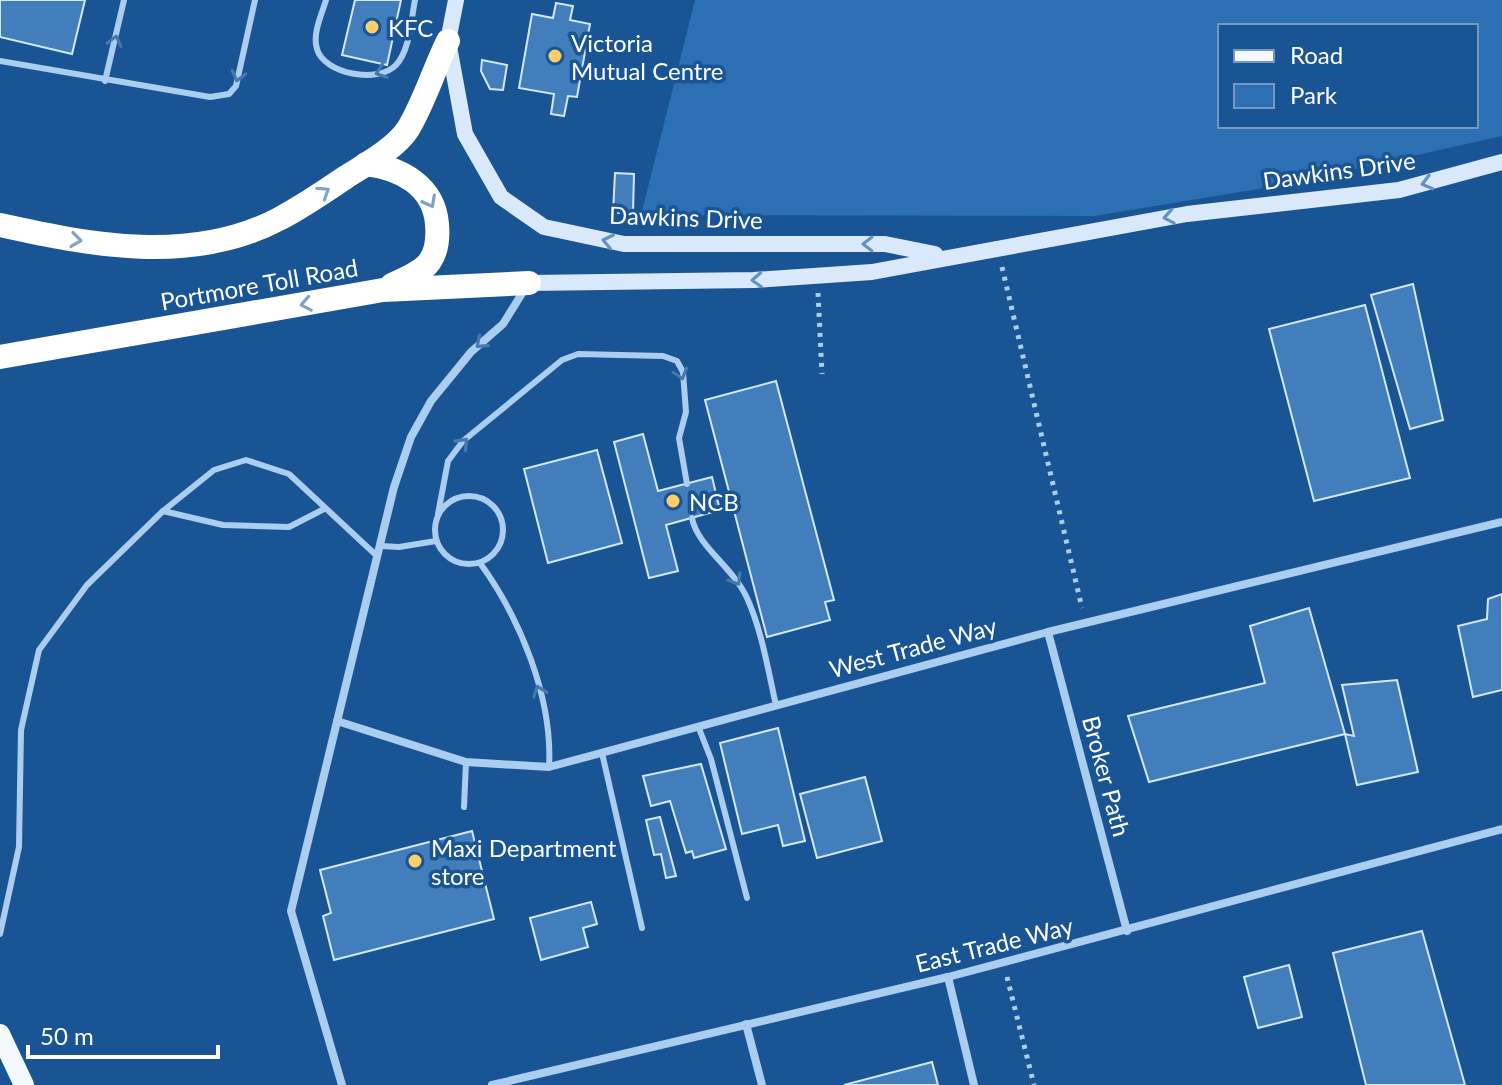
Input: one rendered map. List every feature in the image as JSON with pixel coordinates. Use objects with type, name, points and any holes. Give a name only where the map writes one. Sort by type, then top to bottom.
[{"type":"highway","points":[[0,225],[132,248],[183,246],[228,237],[276,221],[366,164],[407,132],[448,41]]},
{"type":"highway","points":[[366,164],[388,167],[412,179],[425,191],[436,213],[438,239],[430,261],[418,272],[383,290]]},
{"type":"highway","name":"Portmore Toll Road","points":[[0,357],[383,290],[529,283]]},
{"type":"main road","name":"Dawkins Drive","points":[[456,0],[448,41],[465,134],[501,197],[544,227],[624,244],[885,244],[945,256]]},
{"type":"main road","name":"Dawkins Drive","points":[[529,283],[754,280],[872,272],[945,256],[1187,214],[1399,190],[1502,162]]},
{"type":"main road","points":[[0,1034],[24,1085]]},
{"type":"street","points":[[342,1085],[291,911],[394,487],[411,437],[431,401],[471,352],[503,324],[529,283]]},
{"type":"street","name":"West Trade Way","points":[[337,721],[466,762],[549,767],[1048,632],[1502,522]]},
{"type":"street","name":"Broker Path","points":[[1048,632],[1127,931]]},
{"type":"street","name":"East Trade Way","points":[[492,1085],[948,977],[1502,829]]},
{"type":"street","points":[[948,977],[974,1085]]},
{"type":"street","points":[[746,1024],[762,1085]]},
{"type":"lane","points":[[105,81],[124,0]]},
{"type":"lane","points":[[0,61],[210,97],[229,94],[236,86],[255,0]]},
{"type":"lane","points":[[326,0],[315,38],[317,49],[329,67],[368,77],[379,75],[398,64],[404,54],[415,0]]},
{"type":"lane","points":[[438,514],[458,497],[474,496],[495,507],[502,519],[500,546],[480,563],[466,565],[453,561],[436,541],[438,514],[448,461],[463,441],[562,360],[578,354],[663,356],[677,361],[683,372],[686,412],[679,438],[687,484]]},
{"type":"lane","points":[[0,934],[19,847],[21,730],[39,650],[87,585],[163,511],[214,470],[246,460],[289,474],[378,557]]},
{"type":"lane","points":[[163,511],[223,525],[289,527],[324,509]]},
{"type":"lane","points":[[692,518],[694,532],[720,557],[747,598],[776,705]]},
{"type":"lane","points":[[381,546],[436,541]]},
{"type":"lane","points":[[480,563],[500,591],[544,703],[551,734],[549,767]]},
{"type":"lane","points":[[698,726],[711,759],[747,898]]},
{"type":"lane","points":[[602,753],[642,928]]},
{"type":"lane","points":[[464,807],[466,762]]},
{"type":"path","points":[[997,247],[1085,623]]},
{"type":"path","points":[[817,276],[822,374]]},
{"type":"path","points":[[1003,962],[1034,1085]]},
{"type":"green space","points":[[695,0],[1502,0],[1502,136],[1283,185],[1094,216],[704,215],[639,223]]},
{"type":"building","points":[[0,0],[85,0],[72,54],[0,37]]},
{"type":"building","name":"KFC","points":[[355,0],[401,0],[387,65],[342,55]]},
{"type":"building","name":"Victoria Mutual Centre","points":[[556,3],[573,6],[570,20],[590,24],[577,97],[568,96],[564,116],[551,114],[554,94],[519,88],[532,14],[553,18]]},
{"type":"building","points":[[482,60],[507,65],[503,90],[490,89],[481,71]]},
{"type":"building","points":[[615,173],[634,174],[633,213],[613,213]]},
{"type":"building","points":[[1413,284],[1443,420],[1410,429],[1371,295]]},
{"type":"building","points":[[1365,305],[1410,478],[1314,501],[1269,329]]},
{"type":"building","points":[[776,381],[834,600],[825,602],[830,620],[767,637],[705,400]]},
{"type":"building","name":"NCB","points":[[643,434],[658,491],[712,477],[720,510],[666,525],[678,571],[649,578],[614,442]]},
{"type":"building","points":[[597,450],[622,543],[548,563],[524,469]]},
{"type":"building","points":[[1502,594],[1502,690],[1473,697],[1458,626],[1487,619],[1488,599]]},
{"type":"building","points":[[1309,608],[1345,734],[1149,782],[1128,716],[1265,683],[1250,626]]},
{"type":"building","points":[[1397,680],[1418,772],[1357,785],[1345,734],[1354,736],[1342,685]]},
{"type":"building","points":[[778,728],[805,841],[783,846],[778,825],[742,834],[720,743]]},
{"type":"building","points":[[701,764],[726,849],[694,858],[692,851],[686,853],[670,801],[651,806],[643,776]]},
{"type":"building","points":[[865,777],[882,841],[817,858],[800,794]]},
{"type":"building","points":[[660,817],[676,876],[666,878],[661,854],[654,855],[646,820]]},
{"type":"building","points":[[472,831],[494,919],[334,960],[323,916],[331,913],[320,870]]},
{"type":"building","points":[[591,902],[597,924],[583,928],[588,947],[541,960],[530,918]]},
{"type":"building","points":[[1422,931],[1465,1085],[1366,1085],[1333,953]]},
{"type":"building","points":[[1289,965],[1302,1017],[1258,1028],[1244,977]]},
{"type":"building","points":[[932,1062],[938,1085],[844,1085]]},
{"type":"place","name":"KFC","points":[[372,27]]},
{"type":"place","name":"Victoria Mutual Centre","points":[[555,56]]},
{"type":"place","name":"NCB","points":[[673,501]]},
{"type":"place","name":"Maxi Department store","points":[[415,861]]}]
